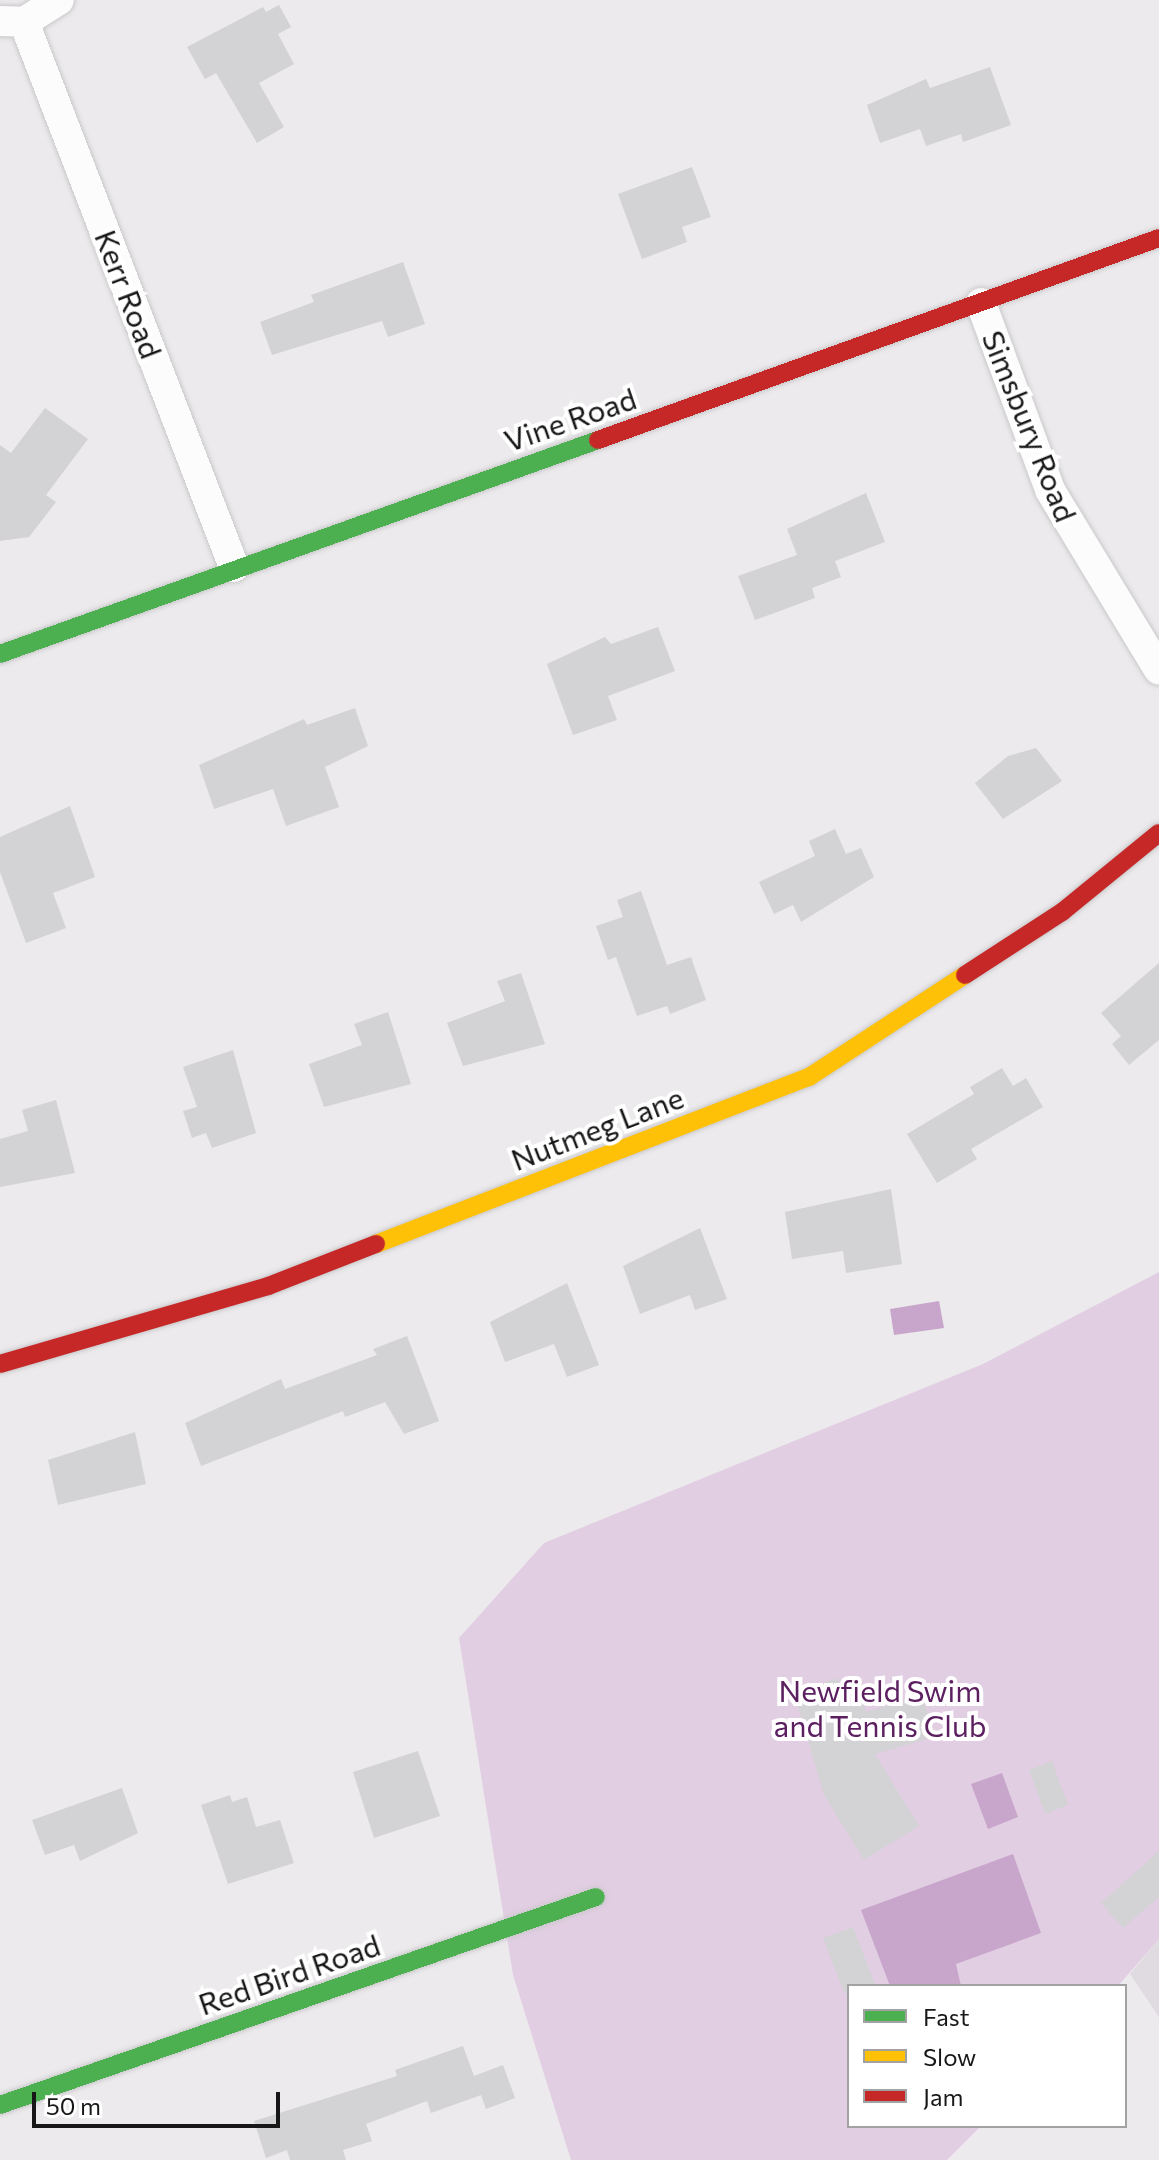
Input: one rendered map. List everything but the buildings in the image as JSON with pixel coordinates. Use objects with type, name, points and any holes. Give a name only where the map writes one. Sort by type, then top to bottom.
[{"type":"street","points":[[12,21],[59,0]]},
{"type":"street","name":"Kerr Road","points":[[12,21],[234,567]]},
{"type":"street","name":"Vine Road","points":[[0,654],[234,567],[1159,238]]},
{"type":"street","name":"Simsbury Road","points":[[981,303],[1050,490],[1159,670]]},
{"type":"street","name":"Nutmeg Lane","points":[[0,1364],[268,1286],[809,1077],[1062,912],[1159,833]]},
{"type":"street","name":"Red Bird Road","points":[[0,2105],[596,1897]]},
{"type":"shaded area","points":[[939,1301],[944,1328],[894,1335],[890,1309]]},
{"type":"shaded area","points":[[1002,1773],[1018,1817],[988,1829],[971,1784]]},
{"type":"shaded area","points":[[1013,1854],[1041,1933],[956,1964],[961,1984],[889,1984],[861,1910]]},
{"type":"shaded area","points":[[1159,1939],[1159,2017],[1130,1974]]},
{"type":"green space","name":"Newfield Swim and Tennis Club","points":[[1159,1272],[1159,1939],[1120,1984],[847,1984],[847,2128],[979,2128],[947,2160],[571,2160],[513,1975],[459,1638],[544,1543],[983,1364]]},
{"type":"traffic: fast","points":[[0,654],[598,440]]},
{"type":"traffic: fast","points":[[0,2105],[596,1897]]},
{"type":"traffic: slow","points":[[376,1244],[809,1077],[965,975]]},
{"type":"traffic: jam","points":[[598,440],[1159,238]]},
{"type":"traffic: jam","points":[[965,975],[1062,912],[1159,833]]},
{"type":"traffic: jam","points":[[0,1364],[268,1286],[376,1244]]}]
